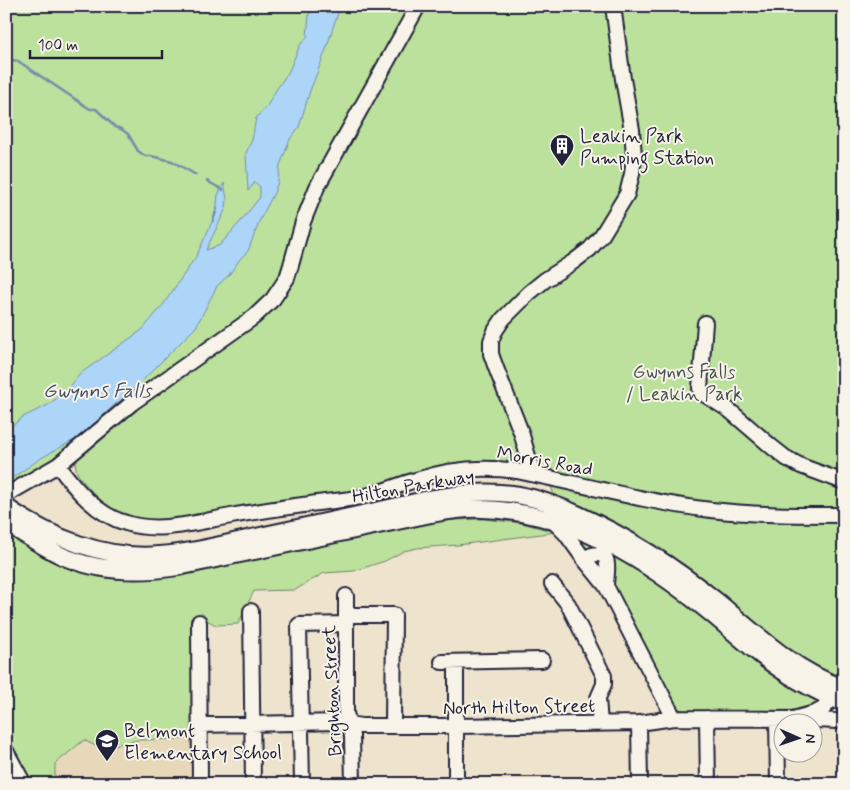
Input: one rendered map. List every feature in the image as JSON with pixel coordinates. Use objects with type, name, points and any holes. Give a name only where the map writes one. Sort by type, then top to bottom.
[{"type":"main road","name":"Hilton Parkway","points":[[7,509],[50,532],[92,548],[115,553],[157,555],[203,548],[459,494],[484,492],[526,496],[569,510],[594,522],[631,542],[684,575],[768,645],[816,676],[840,697]]},
{"type":"main road","name":"Hilton Parkway","points":[[7,509],[42,546],[67,558],[89,565],[136,571],[178,567],[430,514],[462,509],[520,512],[571,527],[616,548],[648,567],[702,606],[761,656],[808,687],[840,697]]},
{"type":"street","points":[[7,509],[132,402],[254,317],[273,299],[286,278],[303,222],[317,186],[418,6]]},
{"type":"street","points":[[533,474],[521,432],[494,361],[491,341],[495,330],[503,319],[529,293],[590,249],[602,235],[627,194],[634,156],[632,130],[613,6]]},
{"type":"street","points":[[705,323],[700,388],[702,393],[734,414],[786,458],[806,468],[844,482]]},
{"type":"street","name":"Morris Road","points":[[58,465],[75,486],[99,510],[125,523],[154,528],[363,497],[437,474],[477,468],[497,468],[533,474],[656,502],[712,510],[773,514],[844,515]]},
{"type":"street","points":[[552,520],[566,534],[584,559],[595,553],[603,556],[606,560],[606,586],[674,718]]},
{"type":"street","points":[[552,584],[568,604],[604,676],[604,684],[598,698],[600,724]]},
{"type":"street","name":"Brighton Street","points":[[346,596],[346,713],[352,736],[353,784]]},
{"type":"street","points":[[251,611],[252,784]]},
{"type":"street","points":[[302,784],[300,625],[394,615],[393,726]]},
{"type":"street","points":[[198,622],[200,784]]},
{"type":"street","points":[[456,784],[456,726],[449,662],[542,660]]},
{"type":"street","name":"North Hilton Street","points":[[815,712],[840,697]]},
{"type":"street","name":"North Hilton Street","points":[[200,725],[338,722],[361,726],[456,726],[639,723],[674,718],[772,719]]},
{"type":"street","points":[[707,718],[708,784]]},
{"type":"street","points":[[822,720],[837,721]]},
{"type":"street","points":[[639,723],[640,784]]},
{"type":"street","points":[[6,751],[24,784]]},
{"type":"street","points":[[778,762],[778,784]]},
{"type":"shaded area","name":"Belmont Elementary School","points":[[6,727],[197,737],[197,784],[33,784],[26,780],[6,743]]},
{"type":"green space","points":[[6,6],[413,6],[313,191],[286,270],[252,315],[53,463],[6,490]]},
{"type":"green space","points":[[422,6],[612,6],[631,137],[627,185],[597,237],[489,336],[521,440],[524,464],[478,463],[359,492],[175,521],[138,519],[118,512],[108,506],[80,477],[76,468],[76,458],[125,413],[280,295],[320,191]]},
{"type":"green space","name":"Gwynns Falls / Leakin Park","points":[[617,6],[844,6],[844,682],[807,664],[555,498],[546,471],[536,463],[497,360],[498,333],[536,290],[603,243],[633,191]]},
{"type":"green space","points":[[483,519],[521,523],[556,532],[458,545],[417,548],[404,551],[385,561],[354,571],[324,573],[295,590],[254,591],[238,624],[216,625],[199,616],[198,734],[190,739],[139,740],[99,748],[84,740],[55,764],[55,784],[34,784],[33,780],[27,778],[6,739],[6,530],[97,573],[400,526]]},
{"type":"green space","points":[[574,535],[631,563],[725,632],[746,655],[767,672],[819,703],[809,710],[687,712],[680,709],[674,704],[611,578],[612,562],[586,552]]},
{"type":"water","name":"Gwynns Falls","points":[[315,6],[342,6],[310,91],[299,127],[290,139],[280,165],[278,182],[274,193],[260,220],[248,251],[229,275],[217,286],[196,327],[131,392],[76,439],[43,457],[6,482],[6,431],[23,417],[48,405],[67,390],[81,373],[142,330],[163,305],[197,255],[216,213],[218,195],[224,183],[227,199],[226,208],[206,250],[220,245],[260,197],[260,187],[255,182],[248,191],[246,153],[252,140],[256,118],[267,106],[289,71],[300,45],[307,37],[309,14]]},
{"type":"waterway","points":[[6,59],[18,61],[90,109],[96,109],[115,127],[128,134],[138,151],[145,156],[172,161],[196,175]]},
{"type":"waterway","points":[[207,181],[223,190]]},
{"type":"waterway","points":[[213,221],[217,208]]},
{"type":"place","name":"Leakin Park Pumping Station","points":[[562,167]]},
{"type":"place","name":"Belmont Elementary School","points":[[107,762]]}]
